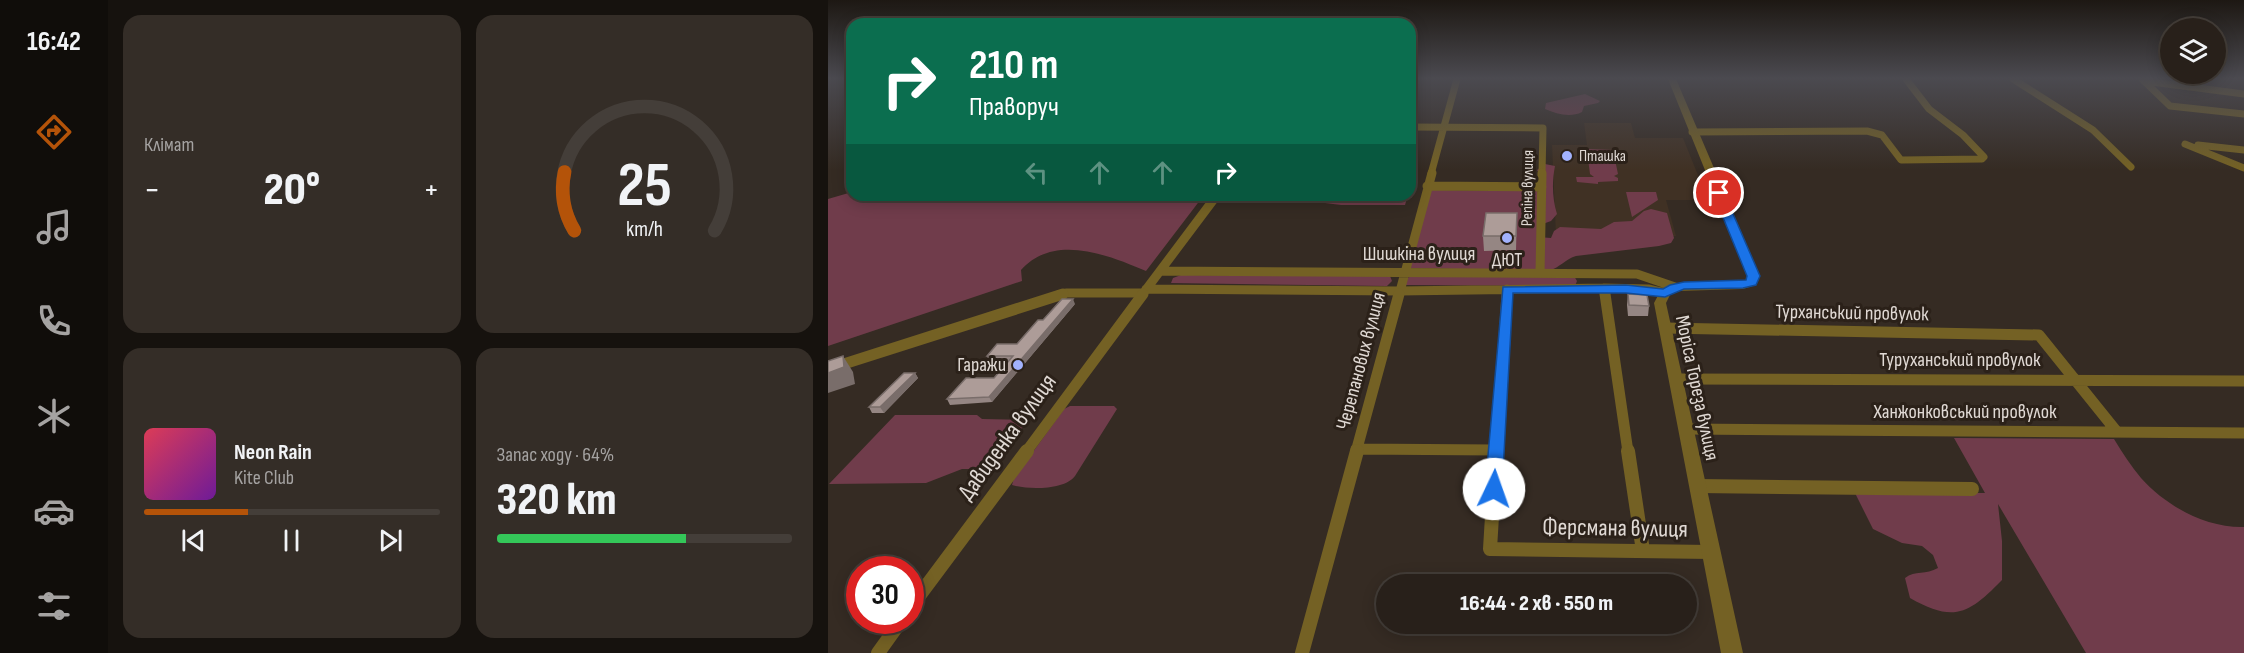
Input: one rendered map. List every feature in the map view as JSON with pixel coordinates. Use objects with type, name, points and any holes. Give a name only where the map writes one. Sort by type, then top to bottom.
[{"type":"street","name":"Черепанових вулиця","points":[[1302,653],[1448,109]]},
{"type":"street","name":"Моріса Тореза вулиця","points":[[1683,109],[1754,276],[1752,282],[1743,285],[1670,290],[1660,303],[1732,653]]},
{"type":"street","points":[[1692,132],[1868,131],[1882,135],[1901,160],[1977,160],[1984,157],[1963,135],[1929,109]]},
{"type":"street","points":[[2061,109],[2093,130],[2131,167]]},
{"type":"street","points":[[2207,109],[2244,114]]},
{"type":"street","name":"Репiна вулиця","points":[[1416,127],[1543,128],[1540,273]]},
{"type":"street","points":[[2244,150],[2185,144],[2244,168]]},
{"type":"street","points":[[1427,186],[1542,187]]},
{"type":"street","name":"Давиденка вулиця","points":[[924,589],[1212,201]]},
{"type":"street","name":"Шишкiна вулиця","points":[[1160,271],[1637,274],[1670,290]]},
{"type":"street","points":[[1582,274],[1583,289]]},
{"type":"street","points":[[1604,288],[1643,551]]},
{"type":"street","points":[[828,369],[1066,293],[1604,288],[1670,290]]},
{"type":"street","name":"Ферсмана вулиця","points":[[1507,289],[1490,549],[1711,552]]},
{"type":"street","name":"Турханський провулок","points":[[1665,328],[2039,335],[2074,378]]},
{"type":"street","name":"Туруханський провулок","points":[[1676,378],[2074,378],[2244,381]]},
{"type":"street","points":[[2074,378],[2117,432]]},
{"type":"street","name":"Ханжонковський провулок","points":[[1686,429],[2244,433]]},
{"type":"street","points":[[1356,449],[1496,450]]},
{"type":"street","points":[[1697,486],[1972,489]]},
{"type":"street","points":[[878,653],[892,634]]},
{"type":"shaded area","points":[[1546,109],[1583,109],[1573,115],[1559,114]]},
{"type":"shaded area","points":[[1584,123],[1631,123],[1635,138],[1683,138],[1708,200],[1666,200],[1676,236],[1556,236],[1552,145],[1587,145]]},
{"type":"shaded area","points":[[1589,149],[1613,150],[1618,174],[1614,176],[1618,178],[1618,181],[1598,182],[1598,184],[1577,182],[1576,177],[1594,177],[1590,174],[1587,151]]},
{"type":"shaded area","points":[[1545,164],[1555,166],[1553,190],[1557,214],[1551,221],[1540,225],[1538,237],[1551,238],[1554,231],[1560,227],[1601,229],[1614,222],[1632,221],[1644,211],[1651,209],[1667,213],[1674,238],[1671,243],[1576,256],[1549,271],[1409,268],[1430,190],[1537,191],[1538,196],[1543,179],[1537,170]]},
{"type":"shaded area","points":[[1626,192],[1656,192],[1658,200],[1632,217]]},
{"type":"shaded area","points":[[846,194],[846,201],[1199,201],[1146,271],[1098,254],[1065,250],[1049,252],[1034,259],[1021,270],[1022,281],[828,346],[828,199]]},
{"type":"shaded area","points":[[1320,201],[1406,201],[1405,205]]},
{"type":"shaded area","points":[[1181,275],[1390,276],[1392,281],[1387,286],[1171,283],[1173,278]]},
{"type":"shaded area","points":[[1412,276],[1574,276],[1577,281],[1575,286],[1405,285],[1407,278]]},
{"type":"shaded area","points":[[1070,406],[1114,406],[1117,409],[1070,481],[1046,488],[1012,485],[1014,478],[1064,409]]},
{"type":"shaded area","points":[[895,415],[977,415],[982,419],[1028,420],[992,469],[962,469],[926,483],[829,484]]},
{"type":"shaded area","points":[[1954,438],[2114,439],[2141,478],[2162,498],[2188,513],[2215,524],[2244,527],[2244,653],[2086,653],[1998,504],[2002,541],[2002,580],[1980,601],[1960,611],[1938,611],[1910,598],[1905,578],[1938,568],[1933,555],[1922,546],[1902,543],[1873,529],[1855,493],[1985,493]]},
{"type":"building","points":[[1486,213],[1517,213],[1516,236],[1483,236]]},
{"type":"building","points":[[1628,294],[1647,295],[1649,306],[1629,305]]},
{"type":"building","points":[[1062,299],[1073,299],[989,397],[947,399],[966,378],[994,378],[1013,356],[987,356],[997,344],[1017,344],[1038,320],[1043,320]]},
{"type":"building","points":[[843,356],[844,367],[828,373],[828,361]]},
{"type":"building","points":[[904,373],[915,373],[880,407],[869,407]]},
{"type":"place","name":"Пташка","points":[[1567,156]]},
{"type":"place","name":"ДЮТ","points":[[1507,238]]},
{"type":"place","name":"Гаражи","points":[[1018,365]]},
{"type":"route","points":[[1494,489],[1507,289],[1648,289],[1665,293],[1675,287],[1743,285],[1752,282],[1754,276],[1719,193]]}]
